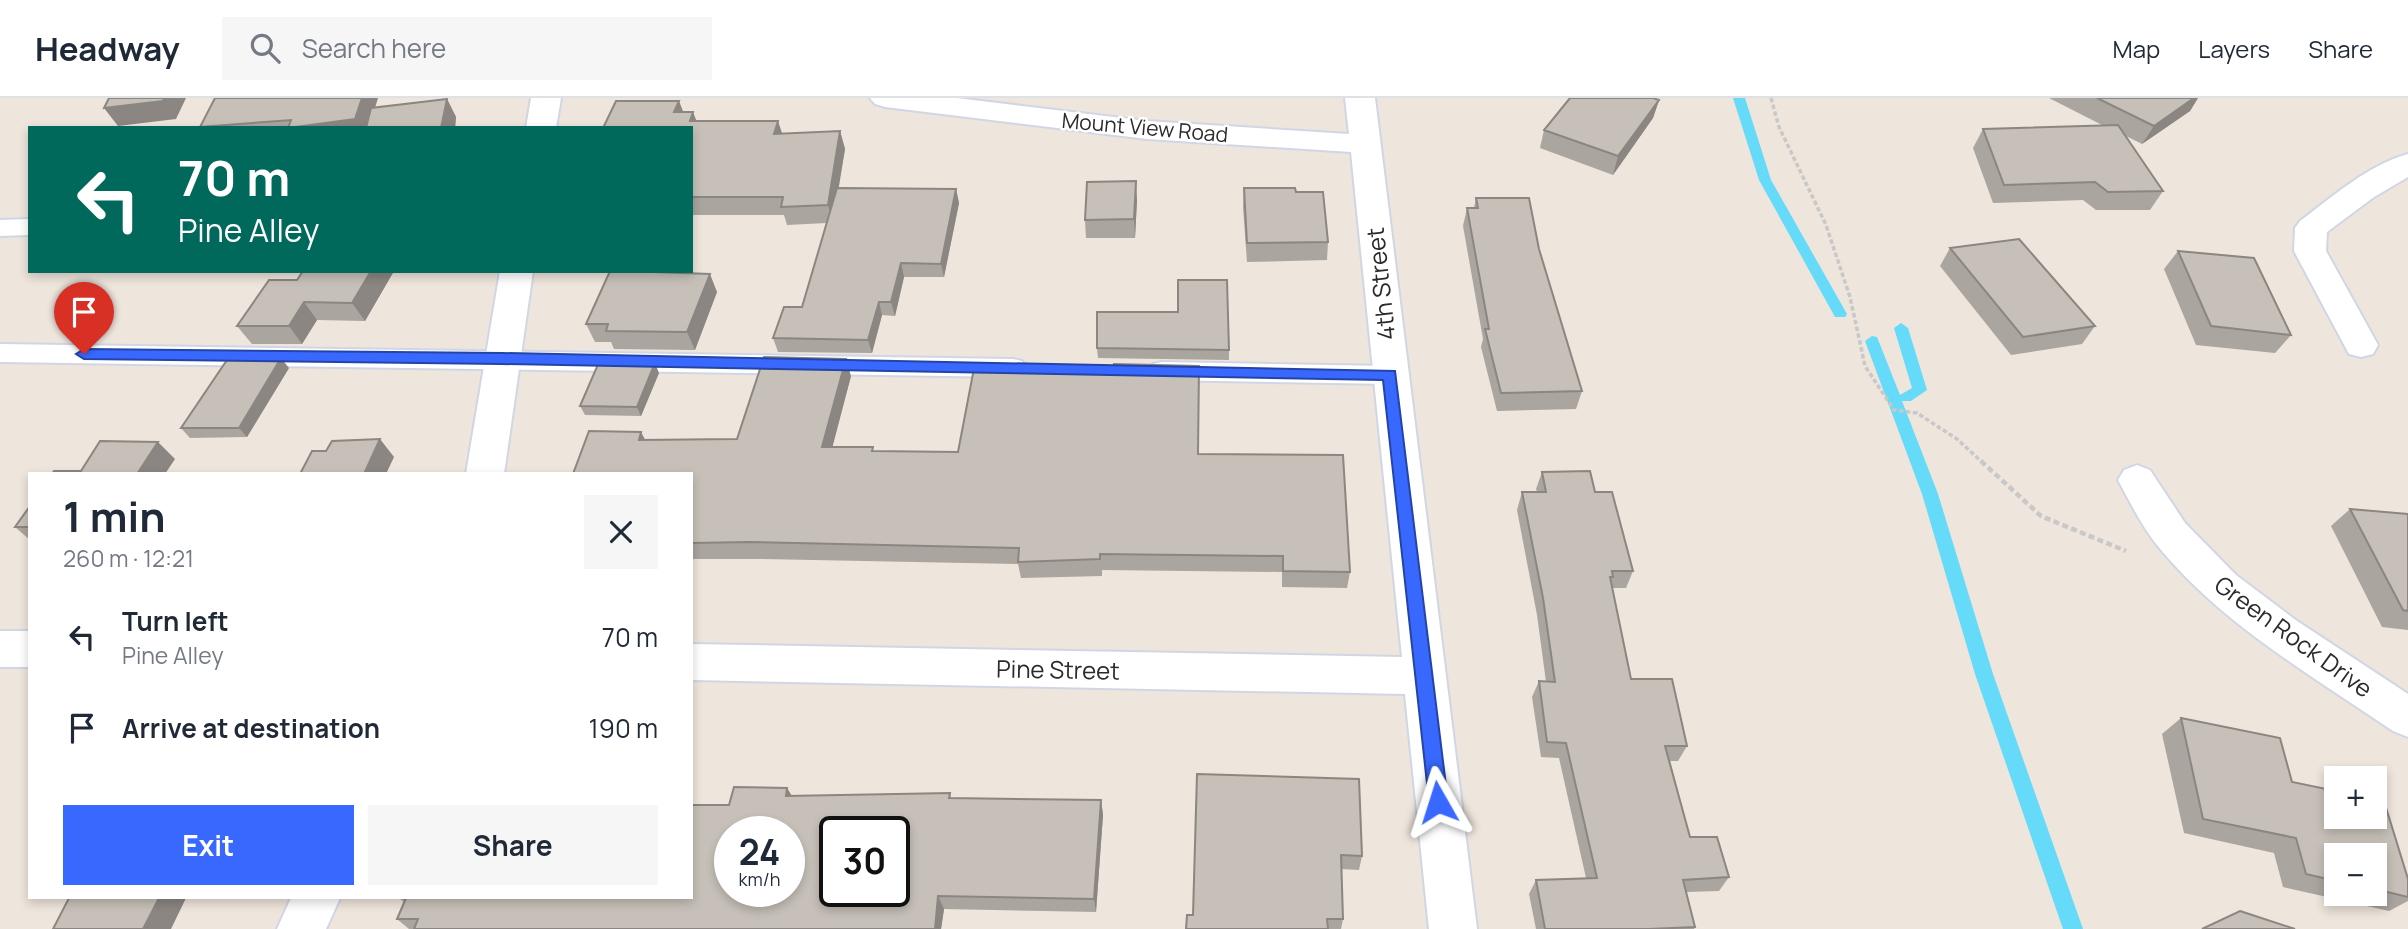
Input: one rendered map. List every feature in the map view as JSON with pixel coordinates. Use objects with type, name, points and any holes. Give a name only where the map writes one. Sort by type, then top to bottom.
[{"type":"street","points":[[541,126],[546,98]]},
{"type":"street","name":"Mount View Road","points":[[885,98],[1147,130],[1365,144]]},
{"type":"street","name":"4th Street","points":[[1360,98],[1452,929]]},
{"type":"street","points":[[2361,345],[2310,251],[2311,228],[2363,190],[2408,164]]},
{"type":"street","points":[[485,472],[517,273]]},
{"type":"street","name":"Green Rock Drive","points":[[2137,480],[2171,534],[2220,585],[2261,617],[2408,718]]},
{"type":"street","points":[[0,649],[28,649]]},
{"type":"street","name":"Pine Street","points":[[693,662],[1424,676]]},
{"type":"street","points":[[301,929],[316,899]]},
{"type":"lane","points":[[0,228],[28,228]]},
{"type":"lane","points":[[0,353],[502,358],[1043,369]]},
{"type":"lane","points":[[1140,370],[1390,375]]},
{"type":"path","points":[[1771,98],[1779,127],[1826,225],[1850,297],[1865,366],[1894,410],[1917,413],[1958,439],[2041,516],[2121,551],[2198,562]]},
{"type":"building","points":[[109,98],[164,98],[163,101],[104,108]]},
{"type":"building","points":[[215,98],[362,98],[355,119],[303,126],[289,126],[291,120],[201,126]]},
{"type":"building","points":[[1570,98],[1659,100],[1618,156],[1544,130]]},
{"type":"building","points":[[2097,98],[2194,98],[2154,126]]},
{"type":"building","points":[[447,99],[441,126],[366,126],[371,108]]},
{"type":"building","points":[[616,101],[679,101],[674,112],[693,112],[690,121],[778,121],[774,134],[840,131],[828,205],[781,207],[783,197],[693,197],[693,126],[604,126]]},
{"type":"building","points":[[2118,125],[2163,191],[2108,192],[2095,182],[2004,185],[1983,129]]},
{"type":"building","points":[[1136,181],[1134,219],[1085,220],[1087,182]]},
{"type":"building","points":[[837,188],[956,189],[941,264],[901,263],[891,302],[879,302],[868,340],[773,338],[784,307],[802,307]]},
{"type":"building","points":[[1244,188],[1295,188],[1296,192],[1323,192],[1328,242],[1247,243]]},
{"type":"building","points":[[1476,198],[1529,198],[1539,249],[1582,391],[1501,393],[1485,329],[1489,329],[1467,208],[1478,208]]},
{"type":"building","points":[[2019,239],[2095,326],[2023,337],[1950,248]]},
{"type":"building","points":[[2178,251],[2254,258],[2291,335],[2211,326]]},
{"type":"building","points":[[302,273],[370,273],[352,303],[304,302],[289,326],[237,326],[269,280],[297,280]]},
{"type":"building","points":[[609,273],[710,274],[687,332],[606,331],[608,324],[586,324]]},
{"type":"building","points":[[1178,280],[1227,280],[1229,350],[1097,348],[1097,312],[1178,312]]},
{"type":"building","points":[[229,357],[281,358],[239,428],[181,428]]},
{"type":"building","points":[[764,357],[846,359],[822,447],[873,447],[872,451],[958,452],[975,363],[1114,368],[1114,364],[1199,366],[1198,454],[1343,455],[1350,572],[1283,571],[1283,556],[1100,554],[1100,559],[1018,562],[1019,548],[693,543],[693,472],[574,472],[589,431],[641,432],[639,440],[737,439]]},
{"type":"building","points":[[599,362],[655,363],[637,407],[580,406]]},
{"type":"building","points":[[380,439],[365,472],[301,472],[312,451],[326,451],[332,441]]},
{"type":"building","points":[[100,441],[158,442],[138,472],[53,472],[81,471]]},
{"type":"building","points":[[1590,471],[1595,492],[1612,492],[1633,571],[1612,571],[1613,577],[1610,577],[1631,679],[1672,679],[1687,746],[1665,746],[1690,837],[1717,837],[1729,877],[1683,880],[1695,927],[1545,929],[1536,880],[1597,878],[1566,743],[1547,742],[1539,681],[1555,682],[1543,598],[1522,492],[1546,492],[1542,472]]},
{"type":"building","points":[[28,509],[28,527],[15,527]]},
{"type":"building","points":[[2350,509],[2408,514],[2408,611],[2403,610]]},
{"type":"building","points":[[2181,718],[2280,738],[2292,782],[2324,789],[2324,829],[2387,829],[2387,811],[2408,879],[2408,897],[2387,892],[2387,843],[2324,843],[2324,878],[2306,874],[2296,838],[2203,819]]},
{"type":"building","points":[[1197,774],[1359,779],[1362,856],[1341,855],[1343,919],[1327,919],[1328,929],[1186,929],[1187,915],[1193,915]]},
{"type":"building","points":[[734,787],[787,788],[786,796],[950,793],[949,798],[1101,800],[1094,899],[938,896],[935,929],[414,929],[418,919],[397,919],[406,899],[693,899],[693,805],[729,805]]},
{"type":"building","points":[[68,899],[158,899],[143,929],[53,929]]},
{"type":"building","points":[[2240,911],[2295,929],[2202,929]]},
{"type":"waterway","points":[[1739,98],[1765,180],[1840,314]]},
{"type":"waterway","points":[[1901,328],[1920,390],[1906,397]]},
{"type":"waterway","points":[[1872,341],[1930,494],[1984,674],[2073,929]]},
{"type":"route","points":[[84,354],[502,358],[1390,375],[1438,802]]}]
